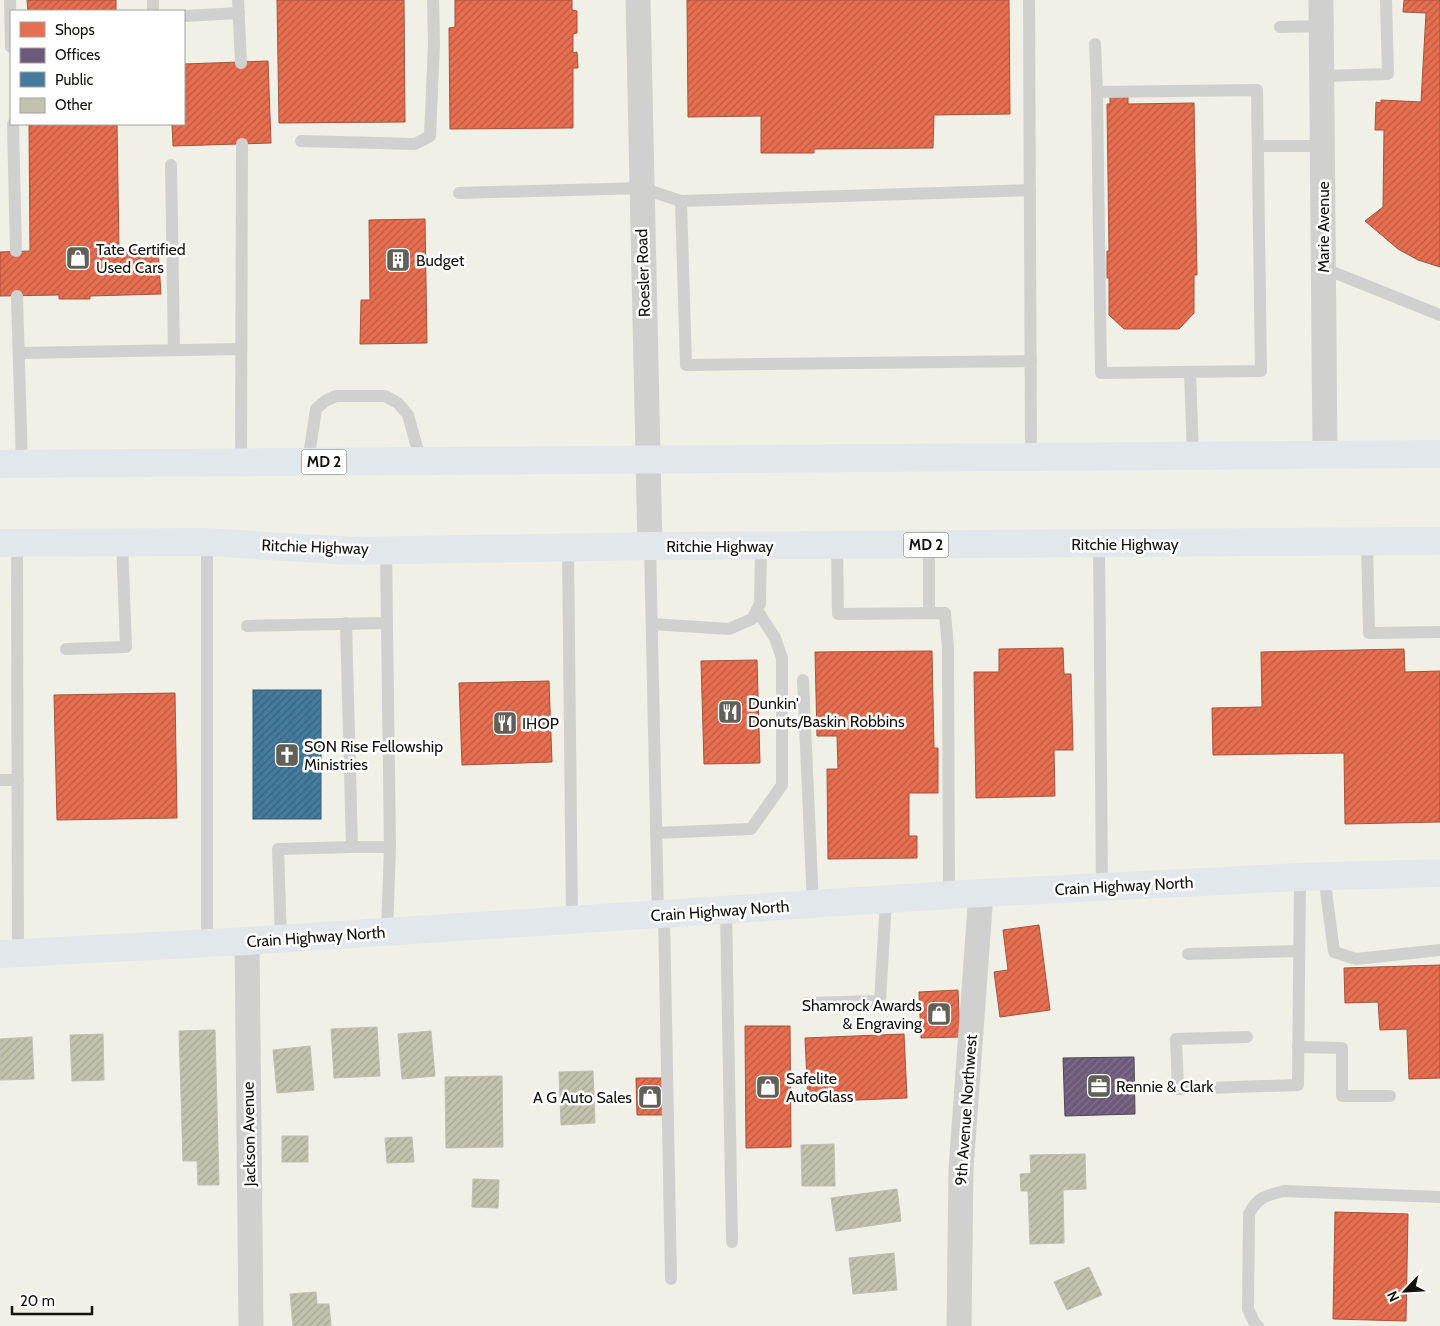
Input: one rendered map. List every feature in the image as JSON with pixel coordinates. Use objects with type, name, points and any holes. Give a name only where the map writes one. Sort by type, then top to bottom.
[{"type":"main road","name":"MD 2","points":[[11,464],[1440,454]]},
{"type":"main road","name":"Ritchie Highway","points":[[9,543],[207,542],[352,551],[650,546],[1440,541]]},
{"type":"main road","name":"Crain Highway North","points":[[9,954],[247,942],[981,893],[1312,877],[1440,873]]},
{"type":"street","name":"Roesler Road","points":[[638,0],[650,546]]},
{"type":"street","name":"Marie Avenue","points":[[1321,0],[1325,455]]},
{"type":"street","name":"9th Avenue Northwest","points":[[960,1326],[961,1169],[981,893]]},
{"type":"street","name":"Jackson Avenue","points":[[247,942],[252,1326]]},
{"type":"lane","points":[[301,141],[415,144],[430,136],[434,43],[433,0]]},
{"type":"lane","points":[[1029,0],[1031,458]]},
{"type":"lane","points":[[1322,76],[1388,74],[1386,0]]},
{"type":"lane","points":[[185,16],[238,6],[241,62]]},
{"type":"lane","points":[[1280,27],[1321,26]]},
{"type":"lane","points":[[1095,44],[1101,373],[1261,371],[1257,90],[1097,92]]},
{"type":"lane","points":[[13,125],[16,252]]},
{"type":"lane","points":[[240,462],[242,144]]},
{"type":"lane","points":[[1258,146],[1322,146]]},
{"type":"lane","points":[[171,165],[174,350]]},
{"type":"lane","points":[[459,193],[641,188],[681,201],[1030,190]]},
{"type":"lane","points":[[681,201],[686,365],[1031,361]]},
{"type":"lane","points":[[1323,268],[1440,315]]},
{"type":"lane","points":[[11,464],[19,353],[17,296]]},
{"type":"lane","points":[[19,353],[241,349]]},
{"type":"lane","points":[[1190,372],[1192,456]]},
{"type":"lane","points":[[308,462],[316,409],[325,401],[336,396],[385,396],[398,403],[408,415],[421,462]]},
{"type":"lane","points":[[66,649],[126,647],[122,542]]},
{"type":"lane","points":[[207,542],[207,943]]},
{"type":"lane","points":[[1367,542],[1369,633],[1440,632]]},
{"type":"lane","points":[[9,543],[18,780],[9,954]]},
{"type":"lane","points":[[1099,544],[1102,888]]},
{"type":"lane","points":[[837,545],[838,614],[945,613],[948,648],[949,896]]},
{"type":"lane","points":[[929,545],[929,613]]},
{"type":"lane","points":[[650,546],[656,832],[661,915],[671,1279]]},
{"type":"lane","points":[[652,624],[729,629],[752,619],[760,604],[761,546]]},
{"type":"lane","points":[[568,548],[572,921]]},
{"type":"lane","points":[[386,550],[390,846],[387,932]]},
{"type":"lane","points":[[656,832],[751,829],[782,784],[782,658],[775,638],[757,610]]},
{"type":"lane","points":[[346,623],[352,847]]},
{"type":"lane","points":[[247,626],[387,623]]},
{"type":"lane","points":[[803,680],[813,905]]},
{"type":"lane","points":[[0,780],[18,780]]},
{"type":"lane","points":[[281,939],[278,849],[390,846]]},
{"type":"lane","points":[[1312,877],[1334,952],[1356,959],[1440,950]]},
{"type":"lane","points":[[1247,1037],[1176,1039],[1178,1089],[1298,1085],[1299,951],[1312,877]]},
{"type":"lane","points":[[806,1003],[880,1001],[886,900]]},
{"type":"lane","points":[[726,910],[732,1242]]},
{"type":"lane","points":[[1188,954],[1299,951]]},
{"type":"lane","points":[[1298,1047],[1342,1048],[1342,1096],[1390,1096]]},
{"type":"lane","points":[[1258,1326],[1248,1310],[1248,1214],[1255,1202],[1266,1195],[1284,1191],[1439,1197]]},
{"type":"building: Shops","points":[[27,0],[116,0],[116,10],[28,10]]},
{"type":"building: Shops","points":[[277,0],[404,0],[405,122],[279,123]]},
{"type":"building: Shops","points":[[455,0],[572,0],[572,10],[577,11],[577,33],[573,34],[573,53],[577,52],[578,68],[573,68],[573,128],[450,129],[449,28],[455,27]]},
{"type":"building: Shops","points":[[687,0],[1009,0],[1010,114],[934,115],[933,148],[814,149],[814,153],[761,153],[761,116],[688,117]]},
{"type":"building: Shops","points":[[1404,0],[1440,0],[1440,267],[1418,260],[1398,249],[1365,221],[1383,207],[1384,130],[1375,130],[1376,102],[1381,103],[1381,100],[1421,102],[1426,13],[1403,12]]},
{"type":"building: Shops","points":[[268,61],[271,143],[173,146],[172,125],[185,125],[185,64]]},
{"type":"building: Shops","points":[[1110,94],[1128,94],[1128,104],[1194,103],[1197,275],[1194,275],[1194,313],[1179,329],[1124,329],[1109,315],[1109,278],[1107,278],[1107,251],[1109,251],[1107,104],[1110,104]]},
{"type":"building: Shops","points":[[29,125],[117,125],[119,250],[158,249],[161,294],[90,296],[90,299],[59,299],[59,295],[0,296],[0,252],[30,251]]},
{"type":"building: Shops","name":"Budget","points":[[425,219],[427,343],[360,344],[361,300],[370,300],[369,220]]},
{"type":"building: Shops","points":[[1063,648],[1064,674],[1071,674],[1073,750],[1054,750],[1055,796],[976,798],[974,672],[999,672],[999,649]]},
{"type":"building: Shops","points":[[1404,649],[1405,672],[1440,671],[1440,822],[1345,824],[1344,753],[1213,755],[1212,708],[1262,707],[1261,652]]},
{"type":"building: Shops","points":[[932,651],[934,748],[938,748],[938,793],[909,793],[909,836],[917,836],[917,858],[828,859],[827,769],[838,769],[837,736],[817,736],[815,652]]},
{"type":"building: Shops","name":"Dunkin' Donuts/Baskin Robbins","points":[[757,660],[760,763],[704,764],[701,661]]},
{"type":"building: Shops","name":"IHOP","points":[[549,681],[552,762],[462,765],[459,683]]},
{"type":"building: Shops","points":[[175,693],[177,818],[57,820],[54,695]]},
{"type":"building: Shops","points":[[1039,925],[1050,1010],[1000,1017],[994,972],[1008,970],[1003,930]]},
{"type":"building: Shops","points":[[1440,965],[1440,1078],[1409,1079],[1407,1029],[1380,1030],[1378,1002],[1345,1003],[1344,968]]},
{"type":"building: Shops","name":"Shamrock Awards & Engraving","points":[[958,990],[960,1037],[921,1038],[919,992]]},
{"type":"building: Shops","name":"Safelite AutoGlass","points":[[745,1026],[790,1026],[791,1147],[746,1148]]},
{"type":"building: Shops","points":[[904,1034],[907,1098],[808,1102],[805,1038]]},
{"type":"building: Shops","name":"A G Auto Sales","points":[[636,1078],[663,1078],[664,1115],[637,1115]]},
{"type":"building: Shops","points":[[1335,1212],[1408,1214],[1406,1321],[1333,1319]]},
{"type":"building: Offices","name":"Rennie & Clark","points":[[1134,1057],[1135,1114],[1065,1116],[1063,1058]]},
{"type":"building: Public","name":"SON Rise Fellowship Ministries","points":[[253,690],[321,690],[321,819],[253,819]]},
{"type":"building: Other","points":[[377,1027],[380,1076],[334,1078],[331,1029]]},
{"type":"building: Other","points":[[215,1030],[219,1185],[198,1185],[197,1161],[183,1161],[179,1031]]},
{"type":"building: Other","points":[[431,1031],[435,1076],[402,1079],[398,1034]]},
{"type":"building: Other","points":[[103,1034],[104,1080],[72,1081],[70,1035]]},
{"type":"building: Other","points":[[32,1037],[34,1079],[0,1080],[0,1039]]},
{"type":"building: Other","points":[[310,1046],[314,1090],[277,1093],[273,1050]]},
{"type":"building: Other","points":[[593,1071],[595,1123],[561,1125],[559,1072]]},
{"type":"building: Other","points":[[502,1076],[503,1147],[446,1148],[445,1077]]},
{"type":"building: Other","points":[[282,1136],[308,1136],[308,1162],[282,1162]]},
{"type":"building: Other","points":[[412,1137],[414,1162],[387,1163],[385,1138]]},
{"type":"building: Other","points":[[834,1144],[835,1186],[802,1186],[801,1145]]},
{"type":"building: Other","points":[[1085,1154],[1086,1189],[1063,1190],[1064,1243],[1030,1244],[1028,1191],[1021,1191],[1020,1174],[1031,1173],[1030,1155]]},
{"type":"building: Other","points":[[473,1179],[499,1180],[498,1208],[472,1207]]},
{"type":"building: Other","points":[[897,1189],[901,1221],[836,1231],[831,1198]]},
{"type":"building: Other","points":[[894,1253],[897,1290],[853,1294],[849,1258]]},
{"type":"building: Other","points":[[1089,1267],[1102,1295],[1067,1310],[1054,1282]]},
{"type":"building: Other","points":[[316,1292],[317,1304],[329,1304],[331,1326],[293,1326],[290,1294]]},
{"type":"place","name":"Tate Certified Used Cars","points":[[78,258]]},
{"type":"place","name":"Budget","points":[[398,260]]},
{"type":"place","name":"Dunkin' Donuts/Baskin Robbins","points":[[730,712]]},
{"type":"place","name":"IHOP","points":[[505,723]]},
{"type":"place","name":"SON Rise Fellowship Ministries","points":[[287,755]]},
{"type":"place","name":"Shamrock Awards & Engraving","points":[[939,1014]]},
{"type":"place","name":"Rennie & Clark","points":[[1099,1086]]},
{"type":"place","name":"Safelite AutoGlass","points":[[768,1087]]},
{"type":"place","name":"A G Auto Sales","points":[[650,1097]]}]
